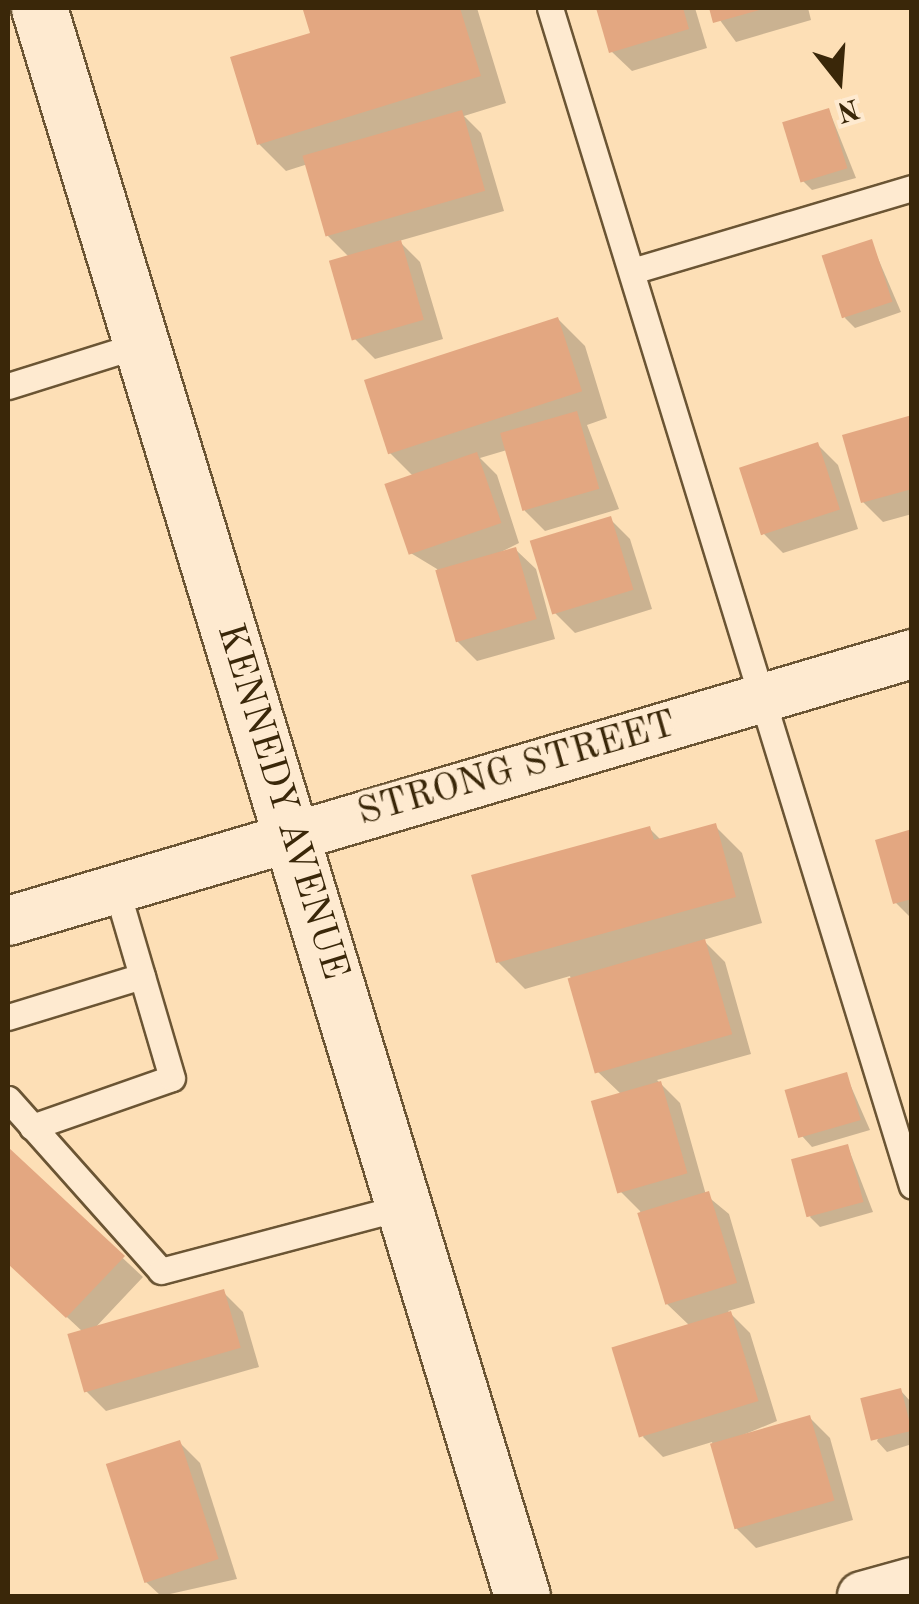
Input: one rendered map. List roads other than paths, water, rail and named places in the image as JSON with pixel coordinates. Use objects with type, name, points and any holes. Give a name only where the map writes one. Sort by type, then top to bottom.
[{"type":"street","name":"KENNEDY AVENUE","points":[[39,8],[522,1596]]},
{"type":"street","name":"STRONG STREET","points":[[8,921],[912,654]]},
{"type":"street","points":[[862,1596],[912,1582]]},
{"type":"lane","points":[[550,8],[902,1122],[912,1186]]},
{"type":"lane","points":[[632,271],[912,188]]},
{"type":"lane","points":[[8,386],[142,344]]},
{"type":"lane","points":[[32,1127],[172,1078],[116,888]]},
{"type":"lane","points":[[8,1017],[142,976]]},
{"type":"lane","points":[[8,1098],[161,1272],[404,1208]]}]
